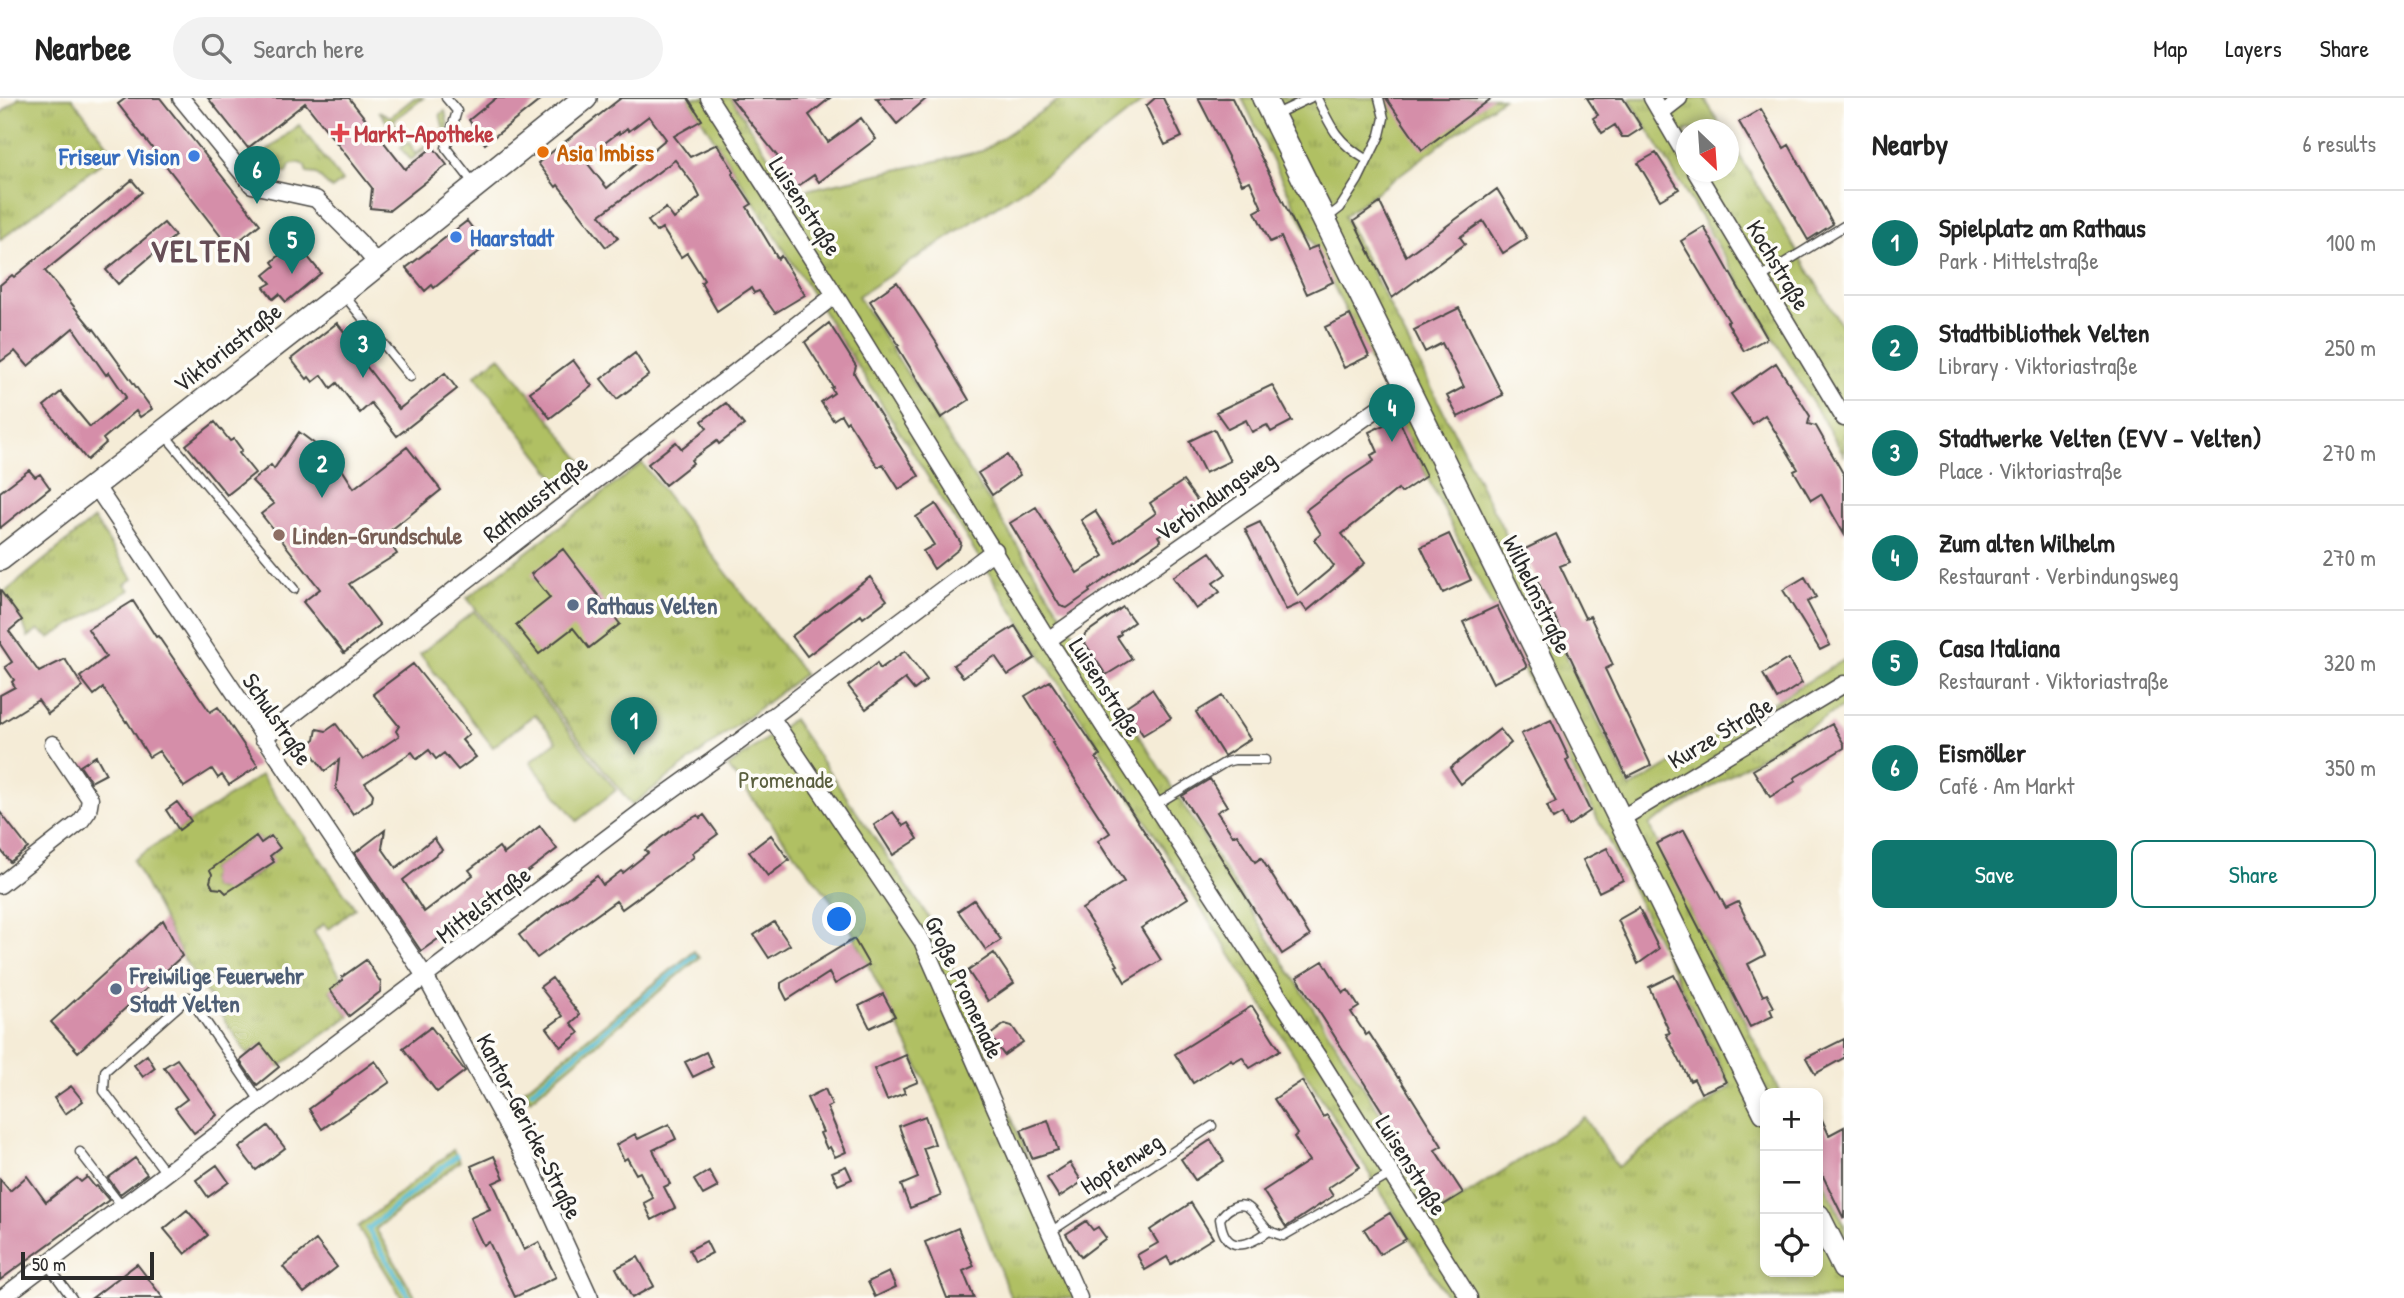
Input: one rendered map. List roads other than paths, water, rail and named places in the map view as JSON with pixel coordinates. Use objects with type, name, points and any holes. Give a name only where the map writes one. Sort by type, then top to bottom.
[{"type":"street","points":[[181,98],[252,185],[316,199],[377,264]]},
{"type":"street","name":"Viktoriastraße","points":[[0,559],[342,293],[585,98]]},
{"type":"street","name":"Luisenstraße","points":[[709,98],[995,550],[1048,640],[1318,1057],[1469,1298]]},
{"type":"street","points":[[1676,139],[1656,105],[1679,98]]},
{"type":"street","name":"Wilhelmstraße","points":[[1268,107],[1760,1102]]},
{"type":"street","name":"Kochstraße","points":[[1702,182],[1844,418]]},
{"type":"street","name":"Rathausstraße","points":[[263,738],[835,295]]},
{"type":"street","name":"Verbindungsweg","points":[[1048,640],[1407,388]]},
{"type":"street","name":"Schulstraße","points":[[95,485],[425,976]]},
{"type":"street","name":"Mittelstraße","points":[[2,1298],[641,812],[995,550]]},
{"type":"street","name":"Kurze Straße","points":[[1619,820],[1844,684]]},
{"type":"street","name":"Große Promenade","points":[[771,717],[922,941],[1079,1298]]},
{"type":"street","points":[[1,883],[80,822],[88,811],[90,799],[53,744]]},
{"type":"street","name":"Kantor-Gericke-Straße","points":[[425,976],[534,1175],[590,1298]]},
{"type":"street","points":[[1823,1226],[1844,1268]]},
{"type":"lane","points":[[446,98],[457,111],[446,148],[475,185]]},
{"type":"lane","points":[[1268,107],[1310,98]]},
{"type":"lane","points":[[1317,98],[1337,137],[1349,150],[1367,160]]},
{"type":"lane","points":[[1324,220],[1339,208],[1358,180],[1380,135],[1384,118],[1379,98]]},
{"type":"lane","points":[[1760,278],[1844,226]]},
{"type":"lane","points":[[342,293],[410,377]]},
{"type":"lane","points":[[162,432],[295,589]]},
{"type":"lane","points":[[1155,805],[1226,762],[1265,760]]},
{"type":"lane","points":[[166,1173],[104,1091],[105,1071],[189,997],[261,1101]]},
{"type":"lane","name":"Hopfenweg","points":[[1050,1232],[1212,1126]]},
{"type":"lane","points":[[80,1152],[122,1207]]},
{"type":"lane","points":[[1269,1231],[1247,1245],[1238,1246],[1225,1237],[1220,1219],[1223,1213],[1243,1205],[1251,1208],[1269,1231],[1283,1236],[1391,1174]]},
{"type":"lane","points":[[47,1264],[72,1298]]},
{"type":"waterway","points":[[532,1091],[694,956]]},
{"type":"waterway","points":[[410,1298],[368,1229],[456,1156]]},
{"type":"place","name":"Markt-Apotheke","points":[[340,133]]},
{"type":"place","name":"Asia Imbiss","points":[[543,152]]},
{"type":"place","name":"Friseur Vision","points":[[194,156]]},
{"type":"place","name":"Eismöller","points":[[257,204]]},
{"type":"place","name":"Haarstadt","points":[[456,237]]},
{"type":"place","name":"Casa Italiana","points":[[292,274]]},
{"type":"place","name":"Stadtwerke Velten (EVV - Velten)","points":[[363,378]]},
{"type":"place","name":"Zum alten Wilhelm","points":[[1392,442]]},
{"type":"place","name":"Stadtbibliothek Velten","points":[[322,498]]},
{"type":"place","name":"Linden-Grundschule","points":[[279,535]]},
{"type":"place","name":"Rathaus Velten","points":[[573,605]]},
{"type":"place","name":"Spielplatz am Rathaus","points":[[634,755]]},
{"type":"place","name":"Freiwilige Feuerwehr Stadt Velten","points":[[116,989]]},
{"type":"district","name":"VELTEN","points":[[201,250]]},
{"type":"park label","name":"Promenade","points":[[786,779]]}]
